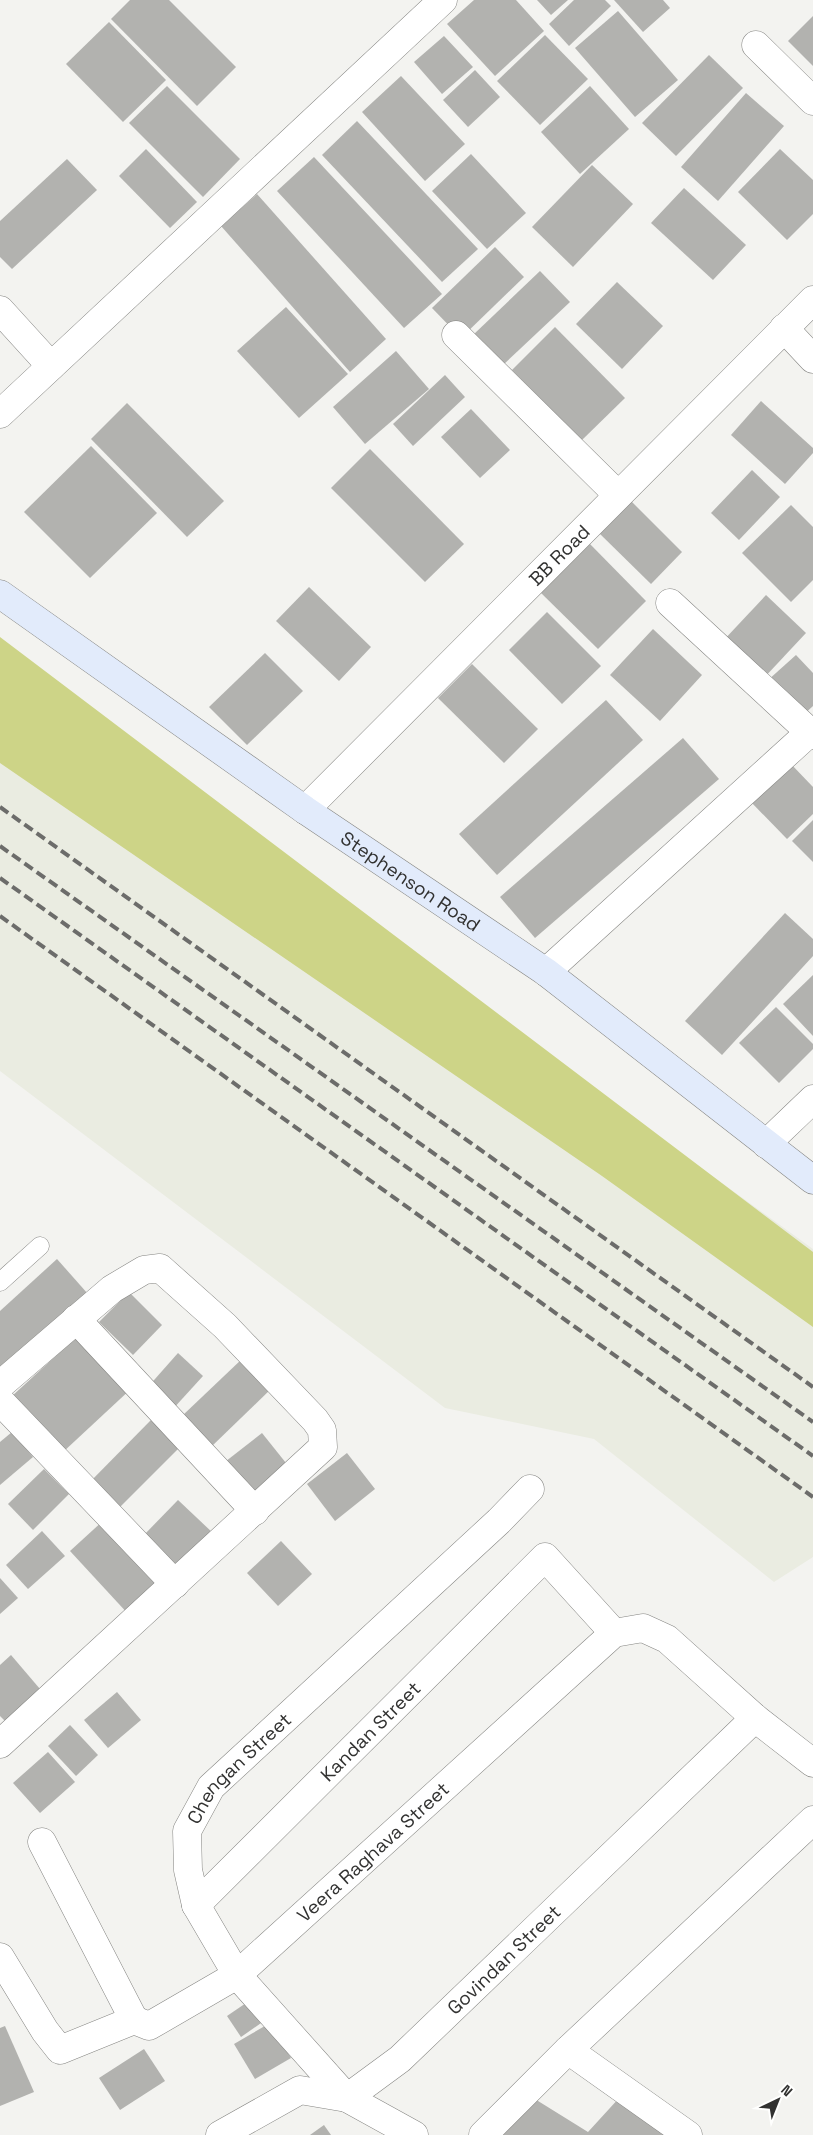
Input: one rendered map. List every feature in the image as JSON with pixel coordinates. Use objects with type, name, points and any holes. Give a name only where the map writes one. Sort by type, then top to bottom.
[{"type":"main road","name":"Stephenson Road","points":[[0,594],[305,810],[546,972],[813,1180]]},
{"type":"street","points":[[0,414],[443,0]]},
{"type":"street","points":[[756,45],[813,101]]},
{"type":"street","name":"BB Road","points":[[305,810],[813,300]]},
{"type":"street","points":[[0,310],[51,366]]},
{"type":"street","points":[[784,328],[813,358]]},
{"type":"street","points":[[456,334],[618,495]]},
{"type":"street","points":[[546,972],[812,734],[670,604]]},
{"type":"street","points":[[766,1144],[813,1099]]},
{"type":"street","points":[[0,1384],[112,1288],[144,1270],[160,1268],[225,1326],[315,1420],[322,1430],[323,1447],[0,1743]]},
{"type":"street","points":[[76,1319],[255,1511]]},
{"type":"street","points":[[0,1401],[175,1584]]},
{"type":"street","name":"Chengan Street","points":[[347,2098],[237,1975],[196,1905],[188,1870],[187,1831],[211,1787],[499,1521],[530,1489]]},
{"type":"street","name":"Kandan Street","points":[[196,1905],[544,1557],[614,1633]]},
{"type":"street","points":[[614,1633],[642,1628],[667,1639],[755,1718],[813,1763]]},
{"type":"street","name":"Veera Raghava Street","points":[[0,1957],[60,2050],[134,2020],[149,2026],[237,1975],[614,1633]]},
{"type":"street","name":"Govindan Street","points":[[347,2098],[400,2059],[755,1718]]},
{"type":"street","points":[[483,2135],[568,2050],[813,1820]]},
{"type":"street","points":[[42,1842],[134,2020]]},
{"type":"street","points":[[568,2050],[688,2135]]},
{"type":"street","points":[[220,2135],[300,2090],[347,2098],[414,2135]]},
{"type":"lane","points":[[0,1282],[40,1246]]},
{"type":"shaded area","points":[[0,665],[354,916],[813,1249],[813,1557],[774,1582],[594,1439],[445,1408],[0,1071]]},
{"type":"green space","points":[[0,637],[813,1252],[813,1327],[602,1176],[0,763]]},
{"type":"building","points":[[130,0],[169,0],[236,67],[197,106],[111,19]]},
{"type":"building","points":[[474,0],[516,0],[544,31],[495,76],[447,24]]},
{"type":"building","points":[[537,0],[568,0],[551,15]]},
{"type":"building","points":[[574,0],[605,0],[611,6],[569,46],[549,24]]},
{"type":"building","points":[[614,0],[663,0],[670,8],[643,32]]},
{"type":"building","points":[[618,11],[678,80],[635,117],[575,48]]},
{"type":"building","points":[[813,16],[813,66],[788,41]]},
{"type":"building","points":[[109,22],[166,80],[123,122],[66,64]]},
{"type":"building","points":[[545,35],[588,79],[540,125],[497,81]]},
{"type":"building","points":[[444,36],[473,67],[442,94],[414,62]]},
{"type":"building","points":[[709,55],[743,88],[676,156],[642,123]]},
{"type":"building","points":[[475,70],[500,97],[468,127],[443,100]]},
{"type":"building","points":[[401,76],[465,144],[425,181],[362,112]]},
{"type":"building","points":[[167,86],[240,159],[203,197],[129,123]]},
{"type":"building","points":[[590,86],[629,129],[580,174],[541,132]]},
{"type":"building","points":[[746,93],[784,126],[718,201],[681,167]]},
{"type":"building","points":[[357,121],[478,249],[442,282],[322,155]]},
{"type":"building","points":[[146,149],[197,202],[170,228],[119,176]]},
{"type":"building","points":[[780,149],[813,180],[813,214],[787,240],[738,192]]},
{"type":"building","points":[[471,154],[526,213],[487,249],[432,191]]},
{"type":"building","points":[[314,157],[442,294],[404,328],[277,191]]},
{"type":"building","points":[[67,159],[97,190],[12,269],[0,257],[0,221]]},
{"type":"building","points":[[592,165],[633,204],[573,267],[532,227]]},
{"type":"building","points":[[684,188],[746,245],[713,280],[651,223]]},
{"type":"building","points":[[257,194],[386,339],[350,372],[221,226]]},
{"type":"building","points":[[495,247],[524,277],[461,338],[432,308]]},
{"type":"building","points":[[540,271],[570,302],[502,366],[473,335]]},
{"type":"building","points":[[617,282],[663,326],[622,369],[576,324]]},
{"type":"building","points":[[286,307],[348,374],[299,418],[237,351]]},
{"type":"building","points":[[555,327],[625,398],[582,440],[512,370]]},
{"type":"building","points":[[396,351],[429,389],[365,444],[333,407]]},
{"type":"building","points":[[445,375],[465,397],[413,446],[393,424]]},
{"type":"building","points":[[761,401],[813,448],[813,453],[785,484],[731,435]]},
{"type":"building","points":[[127,403],[224,501],[187,537],[91,439]]},
{"type":"building","points":[[471,409],[510,450],[480,478],[441,437]]},
{"type":"building","points":[[91,446],[157,513],[90,578],[24,512]]},
{"type":"building","points":[[370,449],[464,544],[425,582],[331,488]]},
{"type":"building","points":[[752,470],[780,497],[739,540],[711,513]]},
{"type":"building","points":[[631,501],[682,552],[651,584],[599,533]]},
{"type":"building","points":[[791,505],[813,527],[813,580],[791,602],[742,553]]},
{"type":"building","points":[[589,543],[646,601],[598,649],[540,592]]},
{"type":"building","points":[[309,587],[371,647],[339,681],[276,621]]},
{"type":"building","points":[[766,595],[806,633],[762,680],[722,642]]},
{"type":"building","points":[[547,612],[601,666],[562,704],[509,650]]},
{"type":"building","points":[[653,629],[702,675],[660,721],[610,675]]},
{"type":"building","points":[[265,653],[303,691],[247,745],[209,707]]},
{"type":"building","points":[[796,655],[813,673],[813,706],[800,718],[767,681]]},
{"type":"building","points":[[472,664],[538,729],[504,763],[438,698]]},
{"type":"building","points":[[606,700],[643,740],[497,875],[459,834]]},
{"type":"building","points":[[683,738],[719,779],[535,938],[500,897]]},
{"type":"building","points":[[790,763],[813,787],[813,814],[787,839],[750,801]]},
{"type":"building","points":[[813,820],[813,862],[792,841]]},
{"type":"building","points":[[785,913],[813,939],[813,956],[722,1055],[685,1021]]},
{"type":"building","points":[[813,975],[813,1036],[783,1004]]},
{"type":"building","points":[[776,1007],[813,1044],[813,1049],[779,1083],[739,1043]]},
{"type":"building","points":[[57,1259],[88,1294],[0,1372],[0,1311]]},
{"type":"building","points":[[129,1292],[162,1325],[133,1355],[99,1322]]},
{"type":"building","points":[[82,1332],[133,1387],[62,1453],[11,1397]]},
{"type":"building","points":[[178,1353],[203,1376],[172,1410],[147,1388]]},
{"type":"building","points":[[243,1358],[273,1387],[211,1447],[182,1416]]},
{"type":"building","points":[[151,1420],[179,1448],[114,1513],[86,1486]]},
{"type":"building","points":[[12,1432],[33,1457],[0,1485],[0,1442]]},
{"type":"building","points":[[262,1433],[290,1468],[249,1500],[221,1465]]},
{"type":"building","points":[[347,1453],[375,1489],[335,1521],[307,1484]]},
{"type":"building","points":[[44,1469],[69,1494],[33,1530],[8,1504]]},
{"type":"building","points":[[178,1500],[214,1534],[181,1570],[144,1535]]},
{"type":"building","points":[[105,1519],[165,1584],[130,1616],[70,1551]]},
{"type":"building","points":[[42,1531],[65,1556],[28,1589],[6,1565]]},
{"type":"building","points":[[281,1541],[312,1574],[278,1606],[247,1573]]},
{"type":"building","points":[[0,1578],[18,1598],[0,1614]]},
{"type":"building","points":[[11,1655],[40,1689],[5,1721],[0,1716],[0,1665]]},
{"type":"building","points":[[117,1692],[141,1720],[108,1748],[84,1720]]},
{"type":"building","points":[[70,1725],[98,1755],[76,1776],[48,1746]]},
{"type":"building","points":[[48,1752],[75,1782],[40,1813],[13,1783]]},
{"type":"building","points":[[249,2001],[264,2021],[241,2037],[227,2016]]},
{"type":"building","points":[[270,2023],[291,2058],[255,2079],[234,2044]]},
{"type":"building","points":[[5,2026],[34,2092],[0,2106],[0,2028]]},
{"type":"building","points":[[144,2049],[165,2081],[120,2110],[99,2078]]},
{"type":"building","points":[[530,2096],[588,2132],[620,2097],[679,2135],[497,2135]]},
{"type":"building","points":[[324,2125],[331,2135],[310,2135]]},
{"type":"railway","points":[[0,807],[813,1387]]},
{"type":"railway","points":[[0,846],[813,1422]]},
{"type":"railway","points":[[0,878],[813,1456]]},
{"type":"railway","points":[[0,916],[813,1497]]}]
